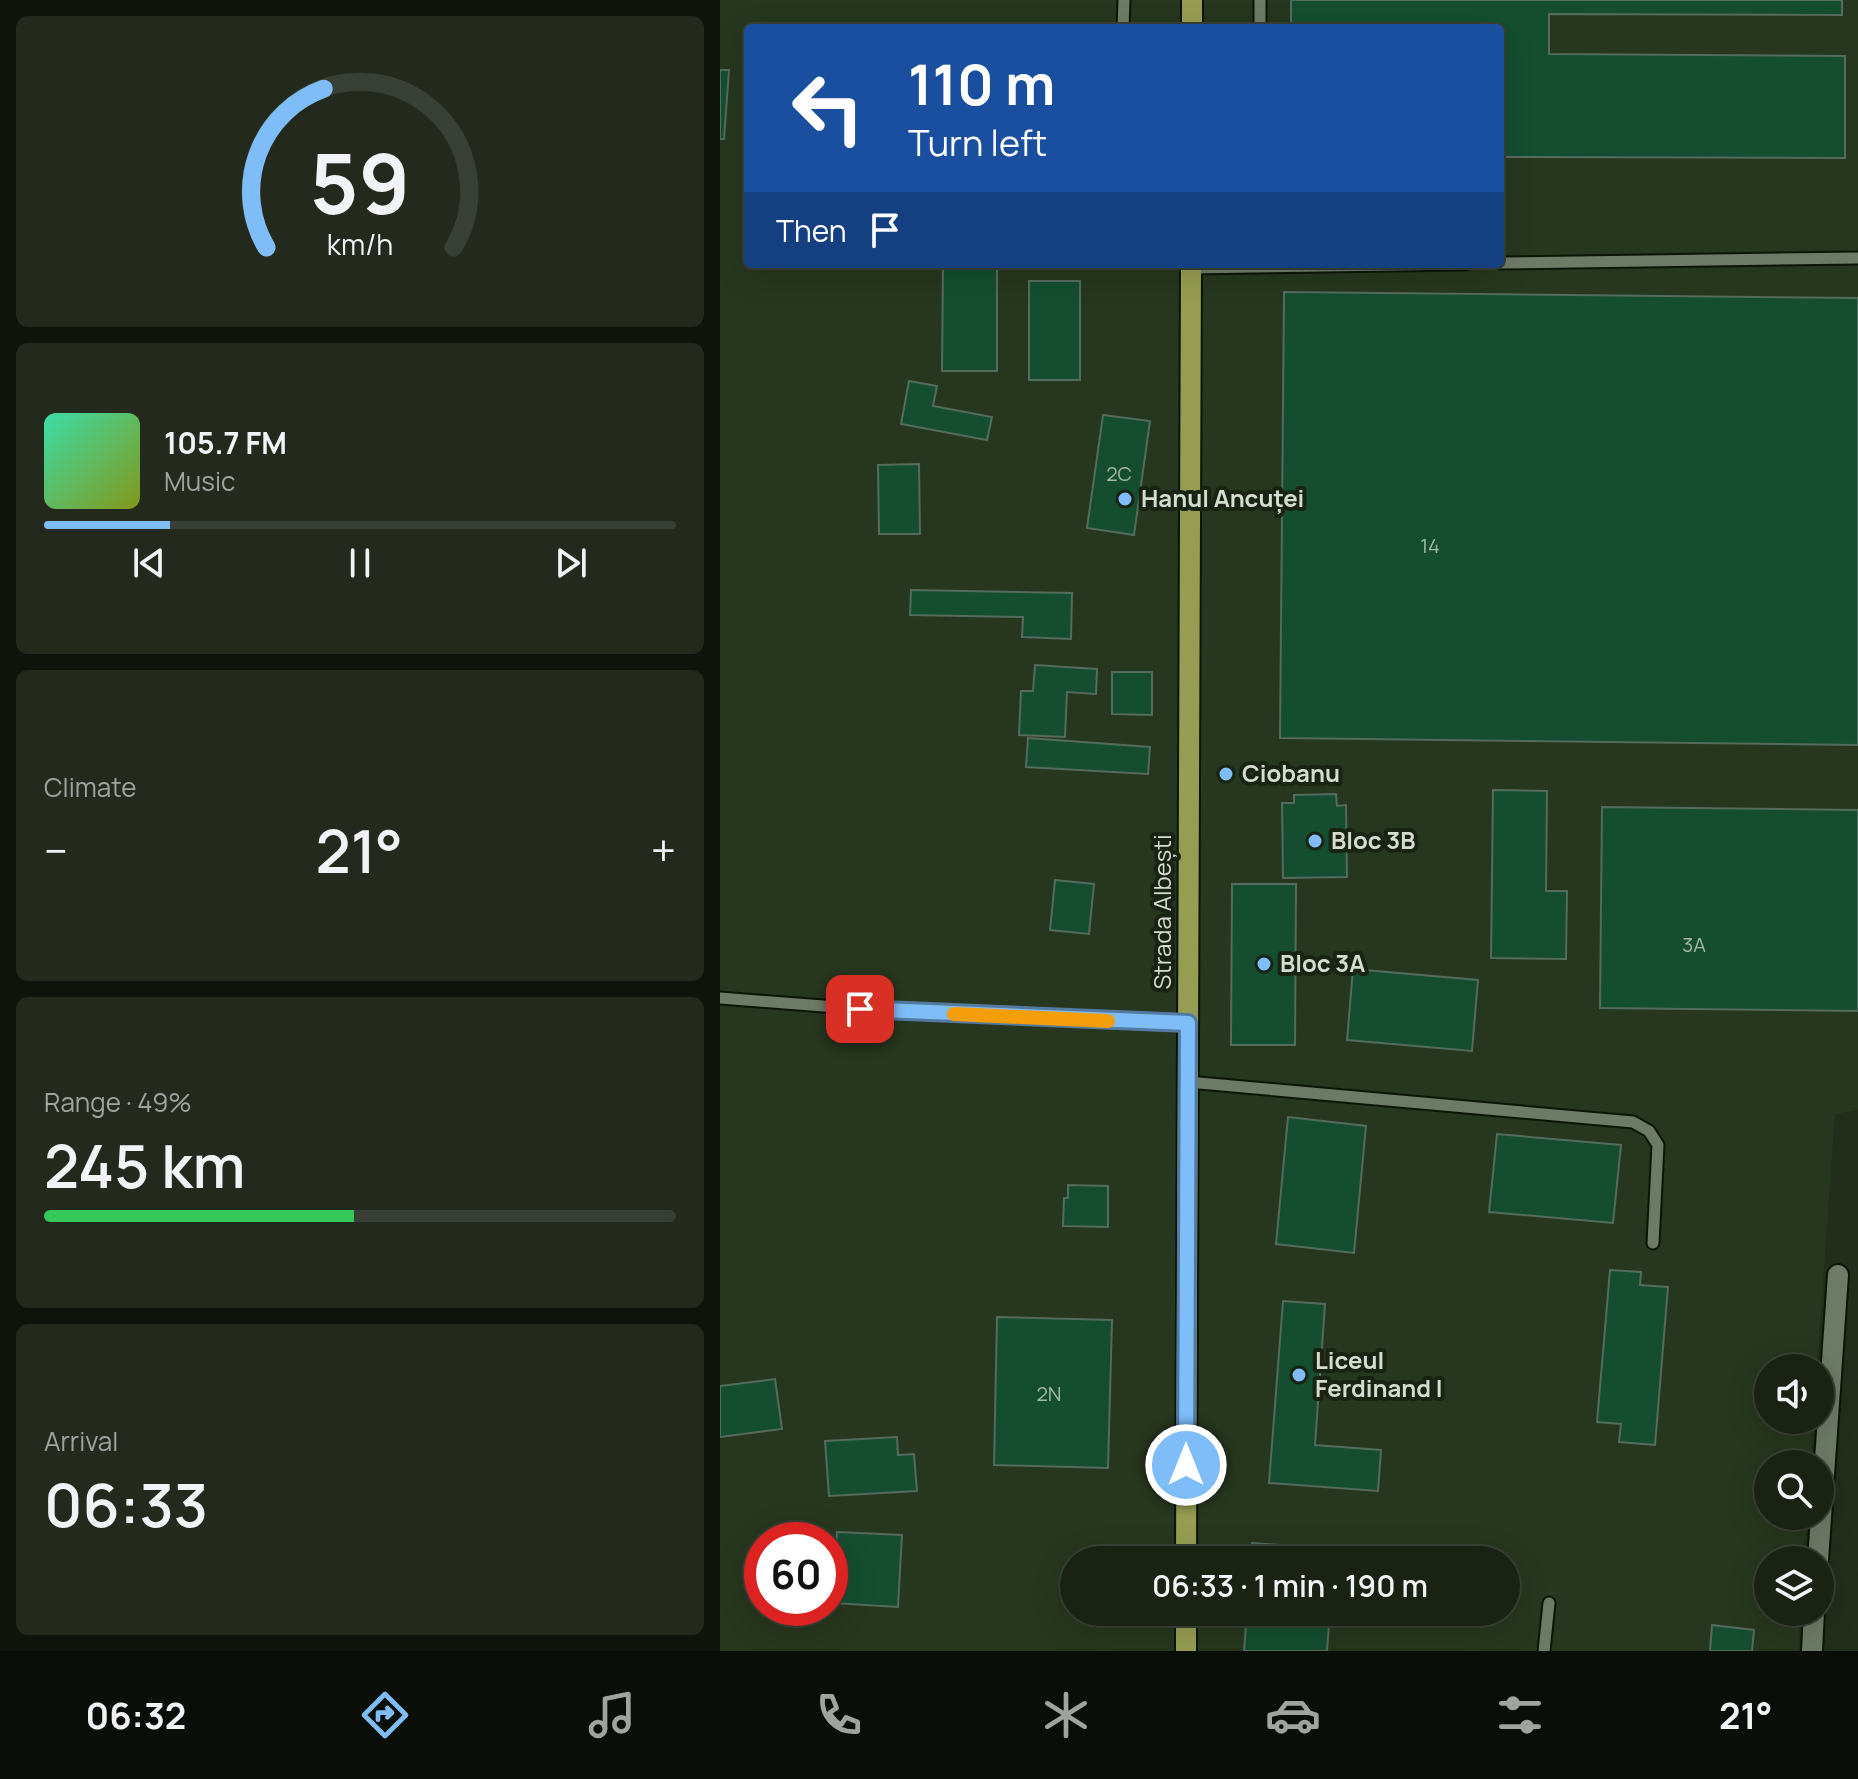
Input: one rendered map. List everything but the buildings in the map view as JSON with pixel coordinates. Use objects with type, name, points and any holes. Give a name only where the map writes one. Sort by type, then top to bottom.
[{"type":"main road","points":[[1192,0],[1192,24]]},
{"type":"main road","name":"Strada Albești","points":[[1186,1546],[1191,268]]},
{"type":"main road","points":[[1186,1626],[1186,1651]]},
{"type":"street","points":[[1819,1546],[1838,1275]]},
{"type":"street","points":[[1812,1651],[1813,1626]]},
{"type":"lane","points":[[1123,24],[1124,0]]},
{"type":"lane","points":[[1260,0],[1260,24]]},
{"type":"lane","points":[[1504,263],[1858,258]]},
{"type":"lane","points":[[720,998],[888,1011],[1188,1023]]},
{"type":"lane","points":[[1188,1082],[1633,1122],[1649,1131],[1658,1145],[1653,1243]]},
{"type":"lane","points":[[1544,1651],[1549,1603]]},
{"type":"shaded area","points":[[720,0],[1858,0],[1858,1110],[1835,1114],[1818,1354],[1754,1354],[1754,1434],[1813,1434],[1812,1450],[1754,1450],[1754,1530],[1806,1530],[1805,1546],[1754,1546],[1754,1626],[1799,1626],[1798,1651],[720,1651]]},
{"type":"slow traffic","points":[[954,1014],[1108,1021]]},
{"type":"place","name":"Hanul Ancuței","points":[[1125,499]]},
{"type":"place","name":"Ciobanu","points":[[1226,774]]},
{"type":"place","name":"Bloc 3B","points":[[1315,841]]},
{"type":"place","name":"Bloc 3A","points":[[1264,964]]},
{"type":"place","name":"Liceul Ferdinand I","points":[[1299,1375]]},
{"type":"route","points":[[860,1009],[1188,1023],[1186,1465]]}]
